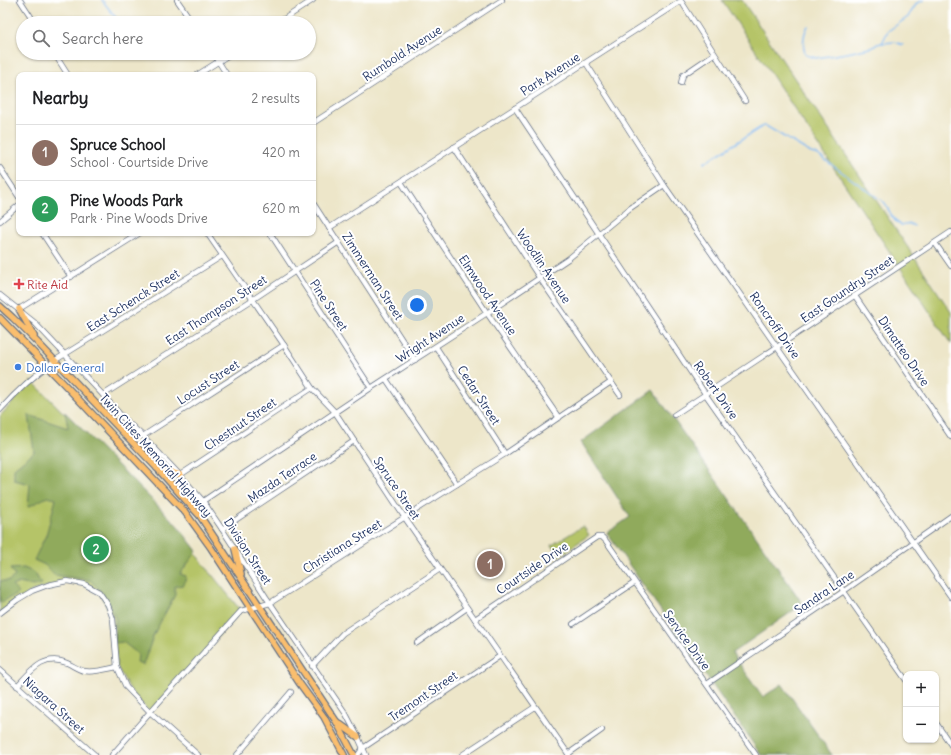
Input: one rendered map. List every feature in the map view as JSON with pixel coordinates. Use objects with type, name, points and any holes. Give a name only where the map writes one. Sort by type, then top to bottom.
[{"type":"main road","name":"Twin Cities Memorial Highway","points":[[0,306],[38,343],[157,468],[200,516],[336,720],[354,755]]},
{"type":"main road","points":[[19,310],[38,343]]},
{"type":"main road","name":"Twin Cities Memorial Highway","points":[[0,318],[185,512],[211,548],[300,684],[324,717],[344,755]]},
{"type":"main road","points":[[157,468],[180,475]]},
{"type":"main road","points":[[235,549],[242,578]]},
{"type":"main road","points":[[336,720],[358,737]]},
{"type":"street","points":[[20,0],[30,16]]},
{"type":"street","points":[[178,0],[188,16]]},
{"type":"street","points":[[289,16],[313,0]]},
{"type":"street","name":"Rumbold Avenue","points":[[316,121],[502,0]]},
{"type":"street","name":"Park Avenue","points":[[330,228],[681,1],[744,101]]},
{"type":"street","points":[[681,83],[683,75],[714,54]]},
{"type":"street","points":[[58,60],[66,72]]},
{"type":"street","points":[[202,72],[221,60]]},
{"type":"street","points":[[218,62],[225,72]]},
{"type":"street","name":"Roncroff Drive","points":[[586,63],[664,185],[951,597]]},
{"type":"street","name":"Robert Drive","points":[[515,108],[706,395],[903,676]]},
{"type":"street","name":"Woodlin Avenue","points":[[454,147],[539,277],[620,395]]},
{"type":"street","points":[[0,168],[16,192]]},
{"type":"street","name":"Elmwood Avenue","points":[[401,182],[559,418]]},
{"type":"street","name":"Wright Avenue","points":[[202,501],[371,388],[488,313],[568,258],[629,209],[664,185]]},
{"type":"street","points":[[0,220],[16,207]]},
{"type":"street","name":"Zimmerman Street","points":[[316,207],[415,360]]},
{"type":"street","name":"East Goundry Street","points":[[674,416],[951,232]]},
{"type":"street","points":[[44,236],[71,277]]},
{"type":"street","points":[[19,310],[135,236]]},
{"type":"street","name":"Spruce Street","points":[[209,236],[312,388],[335,412],[404,518],[568,754]]},
{"type":"street","name":"Pine Street","points":[[272,236],[371,388]]},
{"type":"street","name":"East Thompson Street","points":[[103,395],[252,300],[339,242]]},
{"type":"street","points":[[935,243],[951,266]]},
{"type":"street","name":"East Schenck Street","points":[[0,410],[2,404],[21,387],[64,354],[222,256]]},
{"type":"street","name":"Division Street","points":[[0,295],[34,322],[125,420],[180,475],[202,501],[312,666],[346,714],[366,755]]},
{"type":"street","name":"Dimatteo Drive","points":[[855,296],[951,437]]},
{"type":"street","name":"Locust Street","points":[[142,436],[284,345]]},
{"type":"street","name":"Cedar Street","points":[[436,347],[505,454]]},
{"type":"street","points":[[386,379],[457,484]]},
{"type":"street","name":"Christiana Street","points":[[112,755],[241,611],[270,603],[505,454],[611,382]]},
{"type":"street","name":"Chestnut Street","points":[[180,475],[312,388]]},
{"type":"street","name":"Mazda Terrace","points":[[222,529],[354,441]]},
{"type":"street","name":"Sandra Lane","points":[[707,684],[914,543],[951,516]]},
{"type":"street","name":"Courtside Drive","points":[[475,619],[597,537],[602,537]]},
{"type":"street","name":"Service Drive","points":[[602,537],[756,755]]},
{"type":"street","points":[[312,666],[342,633],[440,570]]},
{"type":"street","points":[[0,613],[16,600],[32,591],[48,585],[67,581],[84,584],[99,592],[108,605],[113,619],[117,668],[126,687],[150,712],[198,755]]},
{"type":"street","points":[[573,624],[634,582]]},
{"type":"street","points":[[417,643],[467,608]]},
{"type":"street","name":"Tremont Street","points":[[358,755],[363,748],[500,656]]},
{"type":"street","points":[[17,686],[35,667],[43,662],[52,660],[66,662],[75,668],[85,671],[117,668]]},
{"type":"street","name":"Niagara Street","points":[[0,670],[96,755]]},
{"type":"street","points":[[237,755],[291,692]]},
{"type":"street","points":[[462,755],[535,707]]},
{"type":"street","points":[[939,727],[951,745]]},
{"type":"street","points":[[568,754],[602,730]]},
{"type":"green space","points":[[722,0],[742,0],[951,312],[951,344]]},
{"type":"green space","points":[[32,381],[166,517],[241,611],[150,712],[134,696],[117,667],[113,619],[99,592],[84,584],[67,581],[32,591],[0,613],[0,416]]},
{"type":"green space","points":[[653,390],[803,604],[732,653],[763,697],[782,684],[832,755],[761,755],[607,533],[630,517],[581,442]]},
{"type":"green space","points":[[65,412],[177,525],[197,551],[180,574],[186,576],[184,585],[175,586],[175,595],[154,634],[143,665],[137,663],[138,654],[123,642],[115,643],[116,619],[100,590],[90,580],[54,575],[45,565],[34,560],[46,535],[56,499],[47,497],[28,507],[30,484],[14,480],[14,468],[34,452],[29,415],[68,428]]},
{"type":"green space","points":[[583,526],[589,535],[559,556],[552,545]]},
{"type":"green space","points":[[24,568],[35,573],[41,584],[33,586],[19,583],[12,586],[19,593],[0,603],[0,581],[9,581],[15,576],[10,569]]},
{"type":"waterway","points":[[102,0],[115,16]]},
{"type":"waterway","points":[[882,43],[888,31],[908,17],[917,3],[924,0]]},
{"type":"waterway","points":[[808,26],[804,37],[805,52],[806,55],[816,58],[874,47],[877,44],[882,43],[895,42],[903,45]]},
{"type":"waterway","points":[[704,163],[763,126],[766,126],[811,153],[818,155],[885,203],[892,216],[898,223],[901,225],[909,224],[914,226]]},
{"type":"place","name":"Rite Aid","points":[[19,284]]},
{"type":"place","name":"Dollar General","points":[[18,367]]},
{"type":"place","name":"Pine Woods Park","points":[[96,549]]},
{"type":"place","name":"Spruce School","points":[[490,564]]}]
